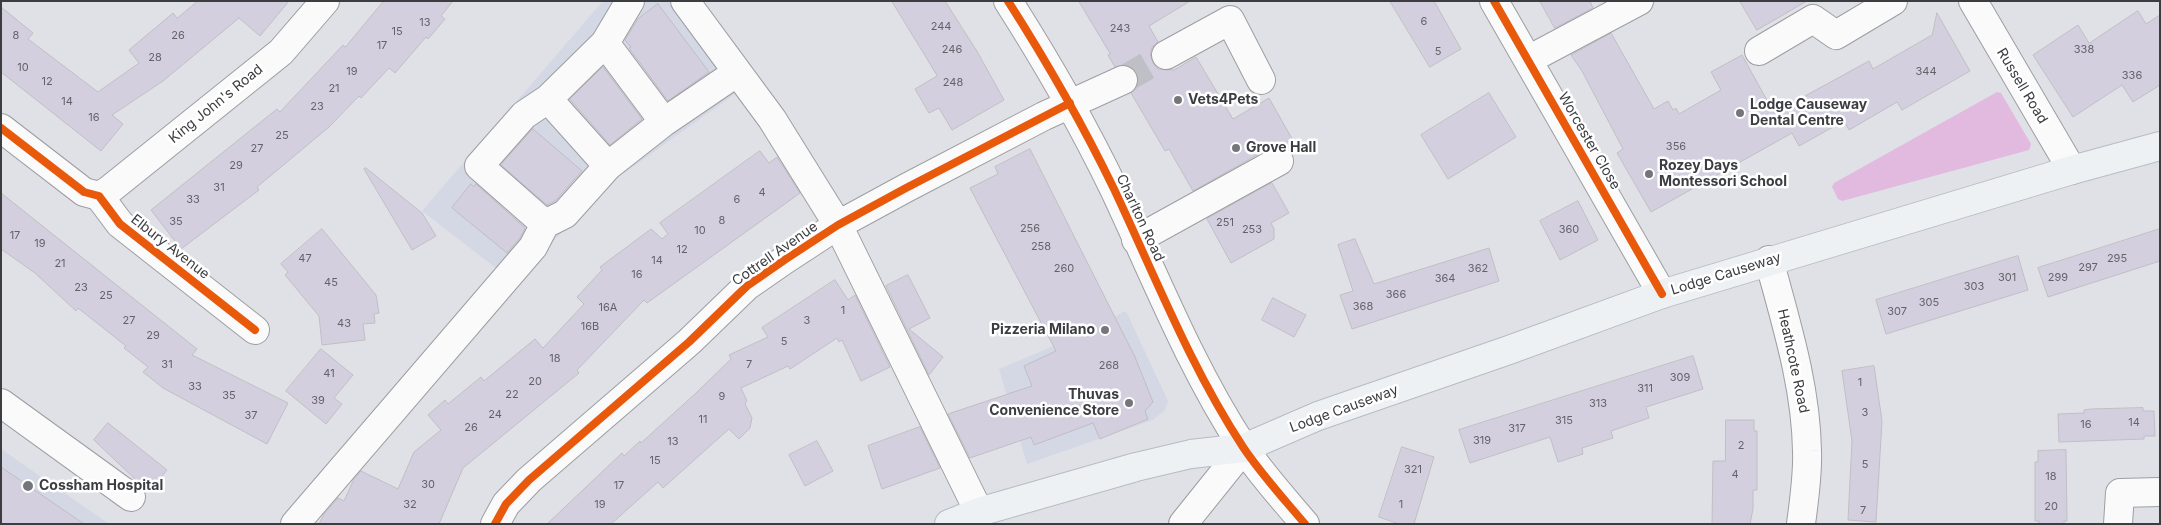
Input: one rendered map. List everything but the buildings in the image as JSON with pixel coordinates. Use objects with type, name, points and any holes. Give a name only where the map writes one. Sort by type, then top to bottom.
[{"type":"main road","name":"Lodge Causeway","points":[[949,524],[979,512],[1191,454],[1244,448],[1318,416],[1662,294],[1769,260],[2072,170],[2160,146]]},
{"type":"street","name":"King John's Road","points":[[98,196],[110,190],[281,52],[325,1]]},
{"type":"street","points":[[545,224],[479,166],[524,115],[548,98],[605,43],[630,1]]},
{"type":"street","points":[[685,1],[736,73],[772,119],[838,225],[979,512]]},
{"type":"street","name":"Charlton Road","points":[[1008,1],[1070,104],[1114,190],[1136,240],[1212,395],[1244,448],[1305,524]]},
{"type":"street","name":"Worcester Close","points":[[1494,1],[1662,294]]},
{"type":"street","points":[[1528,60],[1638,1]]},
{"type":"street","points":[[1759,51],[1813,19],[1836,35],[1893,1]]},
{"type":"street","name":"Russell Road","points":[[1972,1],[2072,170]]},
{"type":"street","points":[[1166,55],[1230,20],[1261,80]]},
{"type":"street","points":[[605,43],[664,122]]},
{"type":"street","points":[[295,524],[533,247],[545,224],[565,214],[608,166],[664,122],[736,73]]},
{"type":"street","name":"Cottrell Avenue","points":[[495,524],[506,504],[529,480],[689,342],[747,286],[838,225],[1070,104],[1123,80]]},
{"type":"street","points":[[548,98],[608,166]]},
{"type":"street","name":"Elbury Avenue","points":[[1,128],[84,192],[98,196],[120,224],[255,330]]},
{"type":"street","points":[[1136,240],[1279,161]]},
{"type":"street","name":"Heathcote Road","points":[[1769,260],[1793,349],[1805,414],[1807,452],[1801,524]]},
{"type":"street","points":[[1,403],[132,497]]},
{"type":"street","points":[[1183,524],[1244,448]]},
{"type":"street","points":[[2118,524],[2120,494],[2160,492]]},
{"type":"shaded area","points":[[603,1],[701,1],[736,45],[756,79],[610,183],[514,282],[422,211]]},
{"type":"shaded area","points":[[1997,92],[2001,93],[2031,144],[2029,150],[1842,201],[1838,199],[1832,187],[1834,183]]},
{"type":"shaded area","points":[[1126,311],[1168,401],[1165,410],[1153,420],[1027,464],[999,369],[1063,342]]},
{"type":"shaded area","name":"Cossham Hospital","points":[[1,449],[109,524],[1,524]]},
{"type":"tunnel","points":[[1123,80],[1166,55]]},
{"type":"cycle path","points":[[1008,1],[1051,70],[1090,141],[1206,385],[1257,467],[1305,524]]},
{"type":"cycle path","points":[[1494,1],[1662,294]]},
{"type":"cycle path","points":[[495,524],[506,504],[529,480],[689,342],[747,286],[838,225],[1070,103]]},
{"type":"cycle path","points":[[1,128],[84,192],[99,196],[120,224],[255,330]]},
{"type":"place","name":"Vets4Pets","points":[[1178,100]]},
{"type":"place","name":"Lodge Causeway Dental Centre","points":[[1740,113]]},
{"type":"place","name":"Grove Hall","points":[[1236,148]]},
{"type":"place","name":"Rozey Days Montessori School","points":[[1649,174]]},
{"type":"place","name":"Pizzeria Milano","points":[[1105,330]]},
{"type":"place","name":"Thuvas Convenience Store","points":[[1129,403]]},
{"type":"place","name":"Cossham Hospital","points":[[28,486]]}]
